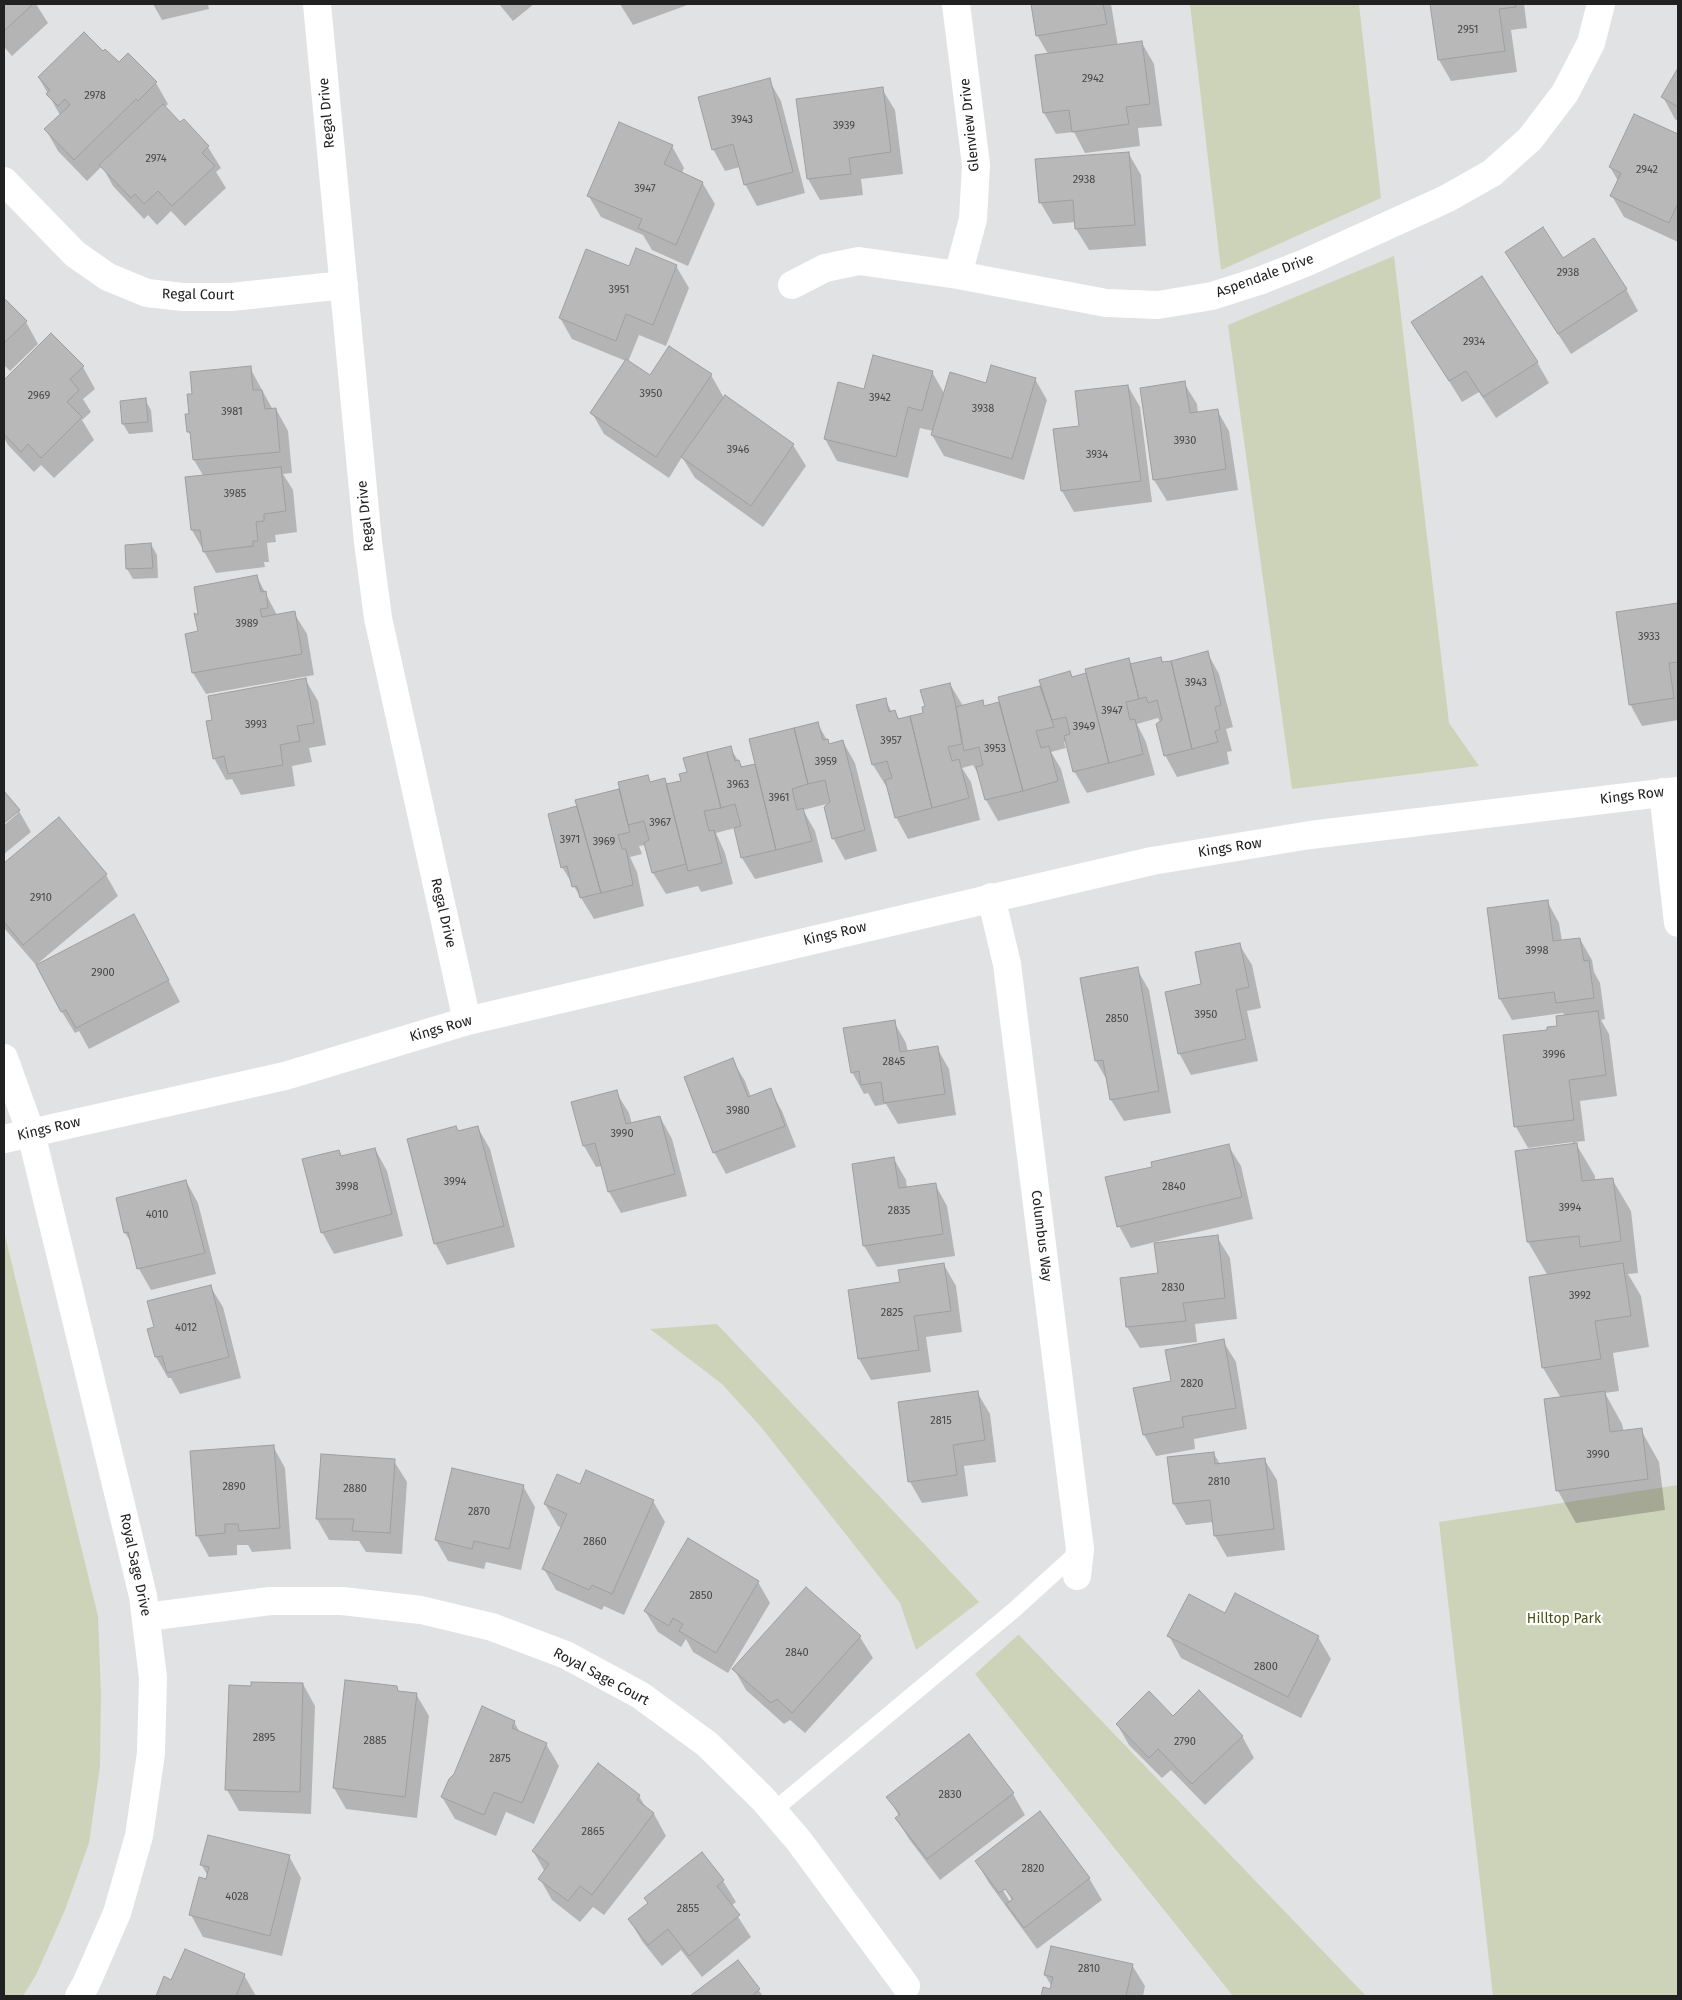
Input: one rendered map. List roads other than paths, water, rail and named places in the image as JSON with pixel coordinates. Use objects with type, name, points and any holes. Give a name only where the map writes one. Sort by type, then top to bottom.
[{"type":"street","name":"Regal Drive","points":[[317,4],[368,542],[378,618],[467,1021]]},
{"type":"street","name":"Glenview Drive","points":[[956,4],[976,165],[972,219],[958,276]]},
{"type":"street","name":"Aspendale Drive","points":[[792,285],[825,268],[859,261],[958,276],[1106,303],[1158,305],[1212,296],[1259,281],[1446,199],[1492,173],[1530,139],[1565,92],[1591,44],[1601,4]]},
{"type":"street","name":"Regal Court","points":[[4,181],[75,254],[108,277],[147,292],[183,297],[231,297],[344,285]]},
{"type":"street","name":"Kings Row","points":[[4,1139],[285,1076],[467,1021],[991,897],[1152,861],[1310,834],[1671,791]]},
{"type":"street","points":[[1671,791],[1678,923]]},
{"type":"street","name":"Columbus Way","points":[[991,897],[1007,964],[1080,1549],[1077,1576]]},
{"type":"street","name":"Royal Sage Drive","points":[[4,1058],[31,1133],[144,1596],[152,1678],[151,1753],[139,1836],[117,1913],[79,1996]]},
{"type":"street","name":"Royal Sage Court","points":[[147,1617],[270,1601],[342,1600],[420,1610],[492,1627],[566,1655],[640,1696],[707,1744],[774,1811],[799,1841],[906,1986]]},
{"type":"lane","points":[[774,1811],[1014,1610],[1080,1549]]},
{"type":"park label","name":"Hilltop Park","points":[[1564,1619]]}]
